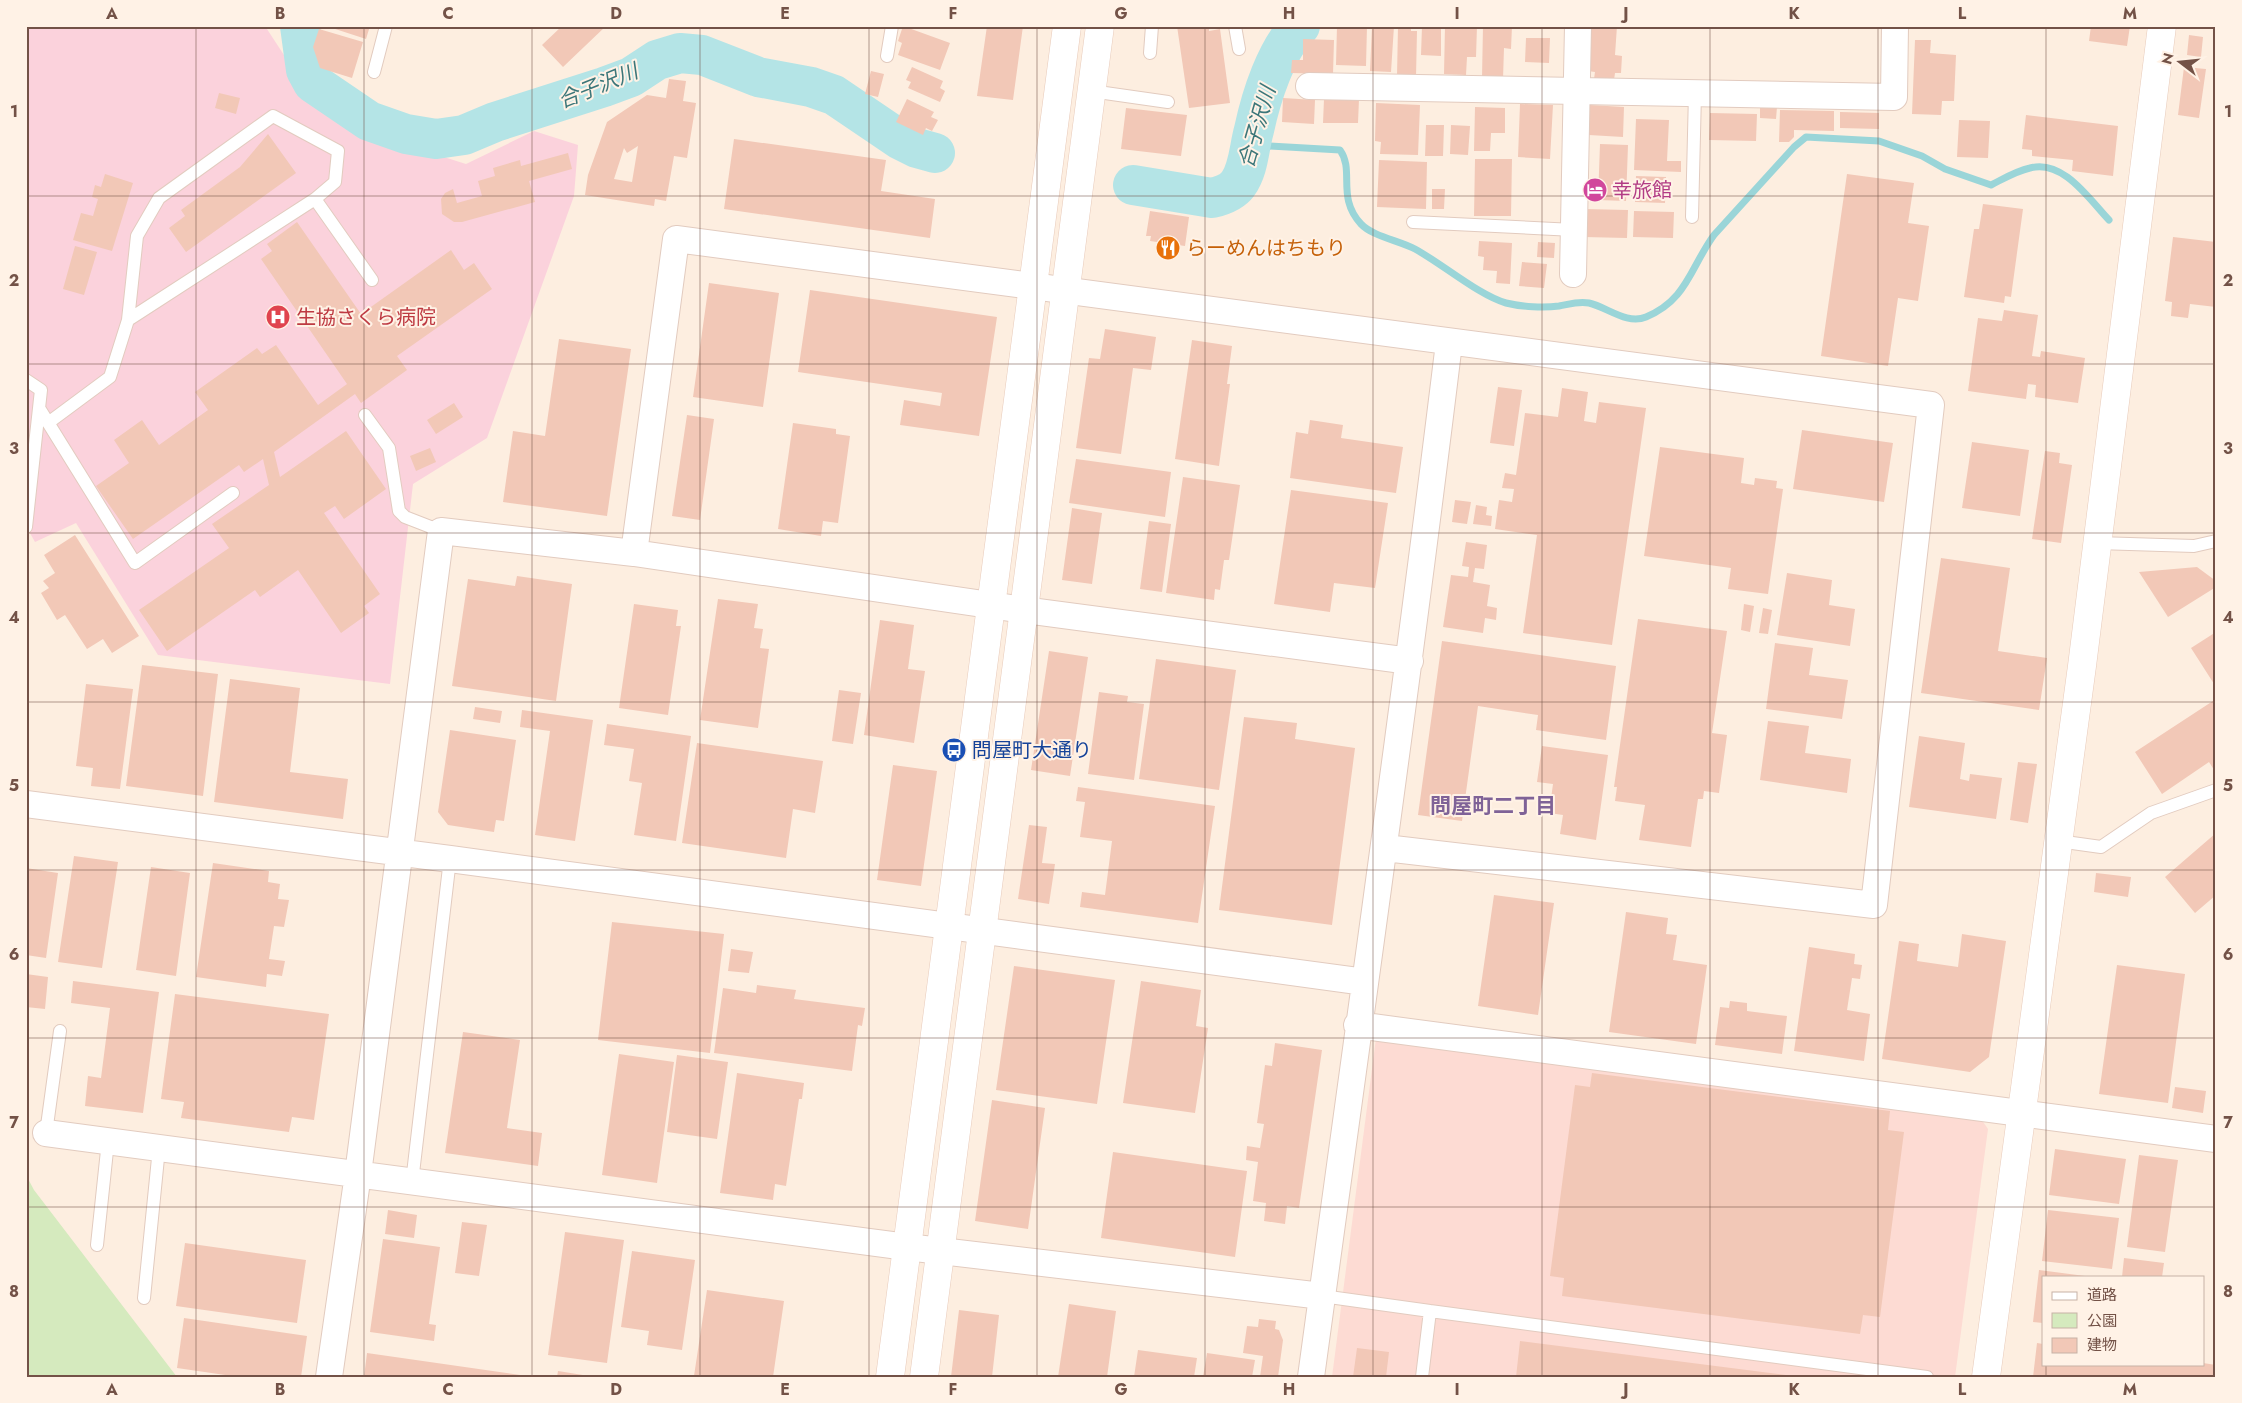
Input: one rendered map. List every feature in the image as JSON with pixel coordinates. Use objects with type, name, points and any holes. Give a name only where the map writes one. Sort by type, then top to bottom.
[{"type":"street","points":[[890,1377],[1067,26]]},
{"type":"street","points":[[924,1377],[1100,26]]},
{"type":"street","points":[[1573,274],[1578,26]]},
{"type":"street","points":[[1310,86],[1894,97],[1895,26]]},
{"type":"street","points":[[1986,1377],[2097,543],[2162,26]]},
{"type":"street","points":[[634,553],[676,239],[1066,289],[1449,343],[1931,406],[1874,906],[1385,848]]},
{"type":"street","points":[[1311,1377],[1357,1025],[1385,848],[1410,661],[1449,343]]},
{"type":"street","points":[[329,1377],[358,1174],[441,531],[634,553],[1024,610],[1410,661]]},
{"type":"street","points":[[26,804],[950,925],[1365,982]]},
{"type":"street","points":[[1357,1025],[2216,1138]]},
{"type":"street","points":[[46,1133],[907,1247],[1322,1296]]},
{"type":"lane","points":[[374,72],[386,26]]},
{"type":"lane","points":[[888,56],[892,26]]},
{"type":"lane","points":[[1150,53],[1152,26]]},
{"type":"lane","points":[[1235,26],[1239,49]]},
{"type":"lane","points":[[1091,91],[1168,102]]},
{"type":"lane","points":[[1692,217],[1695,93]]},
{"type":"lane","points":[[48,423],[110,377],[128,320],[137,236],[159,198],[273,116],[338,152],[335,182],[315,199],[128,320]]},
{"type":"lane","points":[[315,199],[372,280]]},
{"type":"lane","points":[[1413,222],[1574,230]]},
{"type":"lane","points":[[26,380],[41,390],[26,527]]},
{"type":"lane","points":[[39,408],[135,563],[233,493]]},
{"type":"lane","points":[[365,416],[389,448],[400,511],[405,517],[441,531]]},
{"type":"lane","points":[[2097,543],[2194,546],[2216,541]]},
{"type":"lane","points":[[2058,841],[2101,847],[2151,813],[2216,790]]},
{"type":"lane","points":[[412,1182],[450,859]]},
{"type":"lane","points":[[46,1133],[60,1031]]},
{"type":"lane","points":[[97,1245],[108,1141]]},
{"type":"lane","points":[[144,1298],[159,1148]]},
{"type":"lane","points":[[1322,1296],[1927,1377]]},
{"type":"lane","points":[[1422,1377],[1430,1311]]},
{"type":"shaded area","name":"生協さくら病院","points":[[26,26],[265,26],[299,78],[325,103],[396,142],[466,164],[534,131],[578,145],[574,196],[487,438],[413,484],[390,684],[158,655],[76,523],[35,542],[26,526]]},
{"type":"shaded area","points":[[1376,1038],[1979,1116],[1988,1129],[1955,1377],[1332,1377]]},
{"type":"green space","points":[[26,1175],[34,1190],[177,1377],[26,1377]]},
{"type":"building","points":[[326,26],[370,26],[366,39]]},
{"type":"building","points":[[562,26],[606,26],[563,67],[542,45]]},
{"type":"building","points":[[903,26],[950,43],[940,70],[898,55],[902,43],[898,41]]},
{"type":"building","points":[[987,26],[1023,26],[1013,100],[977,96]]},
{"type":"building","points":[[1177,26],[1209,26],[1209,31],[1220,29],[1230,103],[1189,108]]},
{"type":"building","points":[[1337,26],[1367,26],[1366,66],[1336,65]]},
{"type":"building","points":[[1372,26],[1394,26],[1391,72],[1370,71]]},
{"type":"building","points":[[1398,26],[1411,26],[1411,31],[1417,31],[1416,77],[1397,76]]},
{"type":"building","points":[[1422,26],[1441,26],[1441,56],[1421,55]]},
{"type":"building","points":[[1445,26],[1477,26],[1476,57],[1467,57],[1466,75],[1444,74]]},
{"type":"building","points":[[1483,26],[1512,26],[1511,49],[1504,48],[1503,79],[1482,78]]},
{"type":"building","points":[[1590,26],[1617,26],[1615,55],[1622,56],[1621,73],[1615,73],[1614,80],[1594,79],[1595,72],[1588,71]]},
{"type":"building","points":[[2091,26],[2130,26],[2127,46],[2089,41]]},
{"type":"building","points":[[319,29],[363,42],[352,78],[320,68],[313,47]]},
{"type":"building","points":[[2189,35],[2203,37],[2201,57],[2187,55]]},
{"type":"building","points":[[1526,38],[1550,38],[1549,63],[1525,62]]},
{"type":"building","points":[[1303,39],[1334,40],[1333,74],[1291,73],[1292,60],[1303,60]]},
{"type":"building","points":[[1915,40],[1931,40],[1930,53],[1956,55],[1954,101],[1942,101],[1941,115],[1912,114]]},
{"type":"building","points":[[912,67],[943,81],[940,88],[945,91],[940,102],[908,88],[911,82],[906,80]]},
{"type":"building","points":[[2184,67],[2206,69],[2199,118],[2178,115]]},
{"type":"building","points":[[871,71],[884,74],[878,97],[865,94]]},
{"type":"building","points":[[669,79],[686,81],[683,101],[696,103],[687,158],[674,156],[666,201],[655,199],[654,206],[585,195],[588,175],[607,122],[647,95],[666,98]],"holes":[[[638,146],[632,182],[614,179],[624,148],[627,153]]]},
{"type":"building","points":[[219,93],[240,98],[236,114],[215,108]]},
{"type":"building","points":[[1283,98],[1315,100],[1314,124],[1282,122]]},
{"type":"building","points":[[907,99],[934,112],[931,117],[938,120],[932,131],[926,128],[923,135],[896,122]]},
{"type":"building","points":[[1324,99],[1359,99],[1358,123],[1323,123]]},
{"type":"building","points":[[1376,103],[1420,105],[1418,155],[1380,154],[1381,142],[1375,141]]},
{"type":"building","points":[[1520,104],[1553,105],[1550,159],[1518,157]]},
{"type":"building","points":[[1590,105],[1624,107],[1623,137],[1589,135]]},
{"type":"building","points":[[1760,106],[1777,107],[1776,119],[1760,118]]},
{"type":"building","points":[[1475,107],[1505,108],[1505,133],[1491,133],[1490,151],[1474,151]]},
{"type":"building","points":[[1126,108],[1187,115],[1181,156],[1121,149]]},
{"type":"building","points":[[1780,110],[1834,111],[1834,131],[1794,130],[1794,137],[1789,142],[1779,142]]},
{"type":"building","points":[[1840,112],[1879,113],[1879,129],[1840,128]]},
{"type":"building","points":[[1710,113],[1757,114],[1756,141],[1709,140]]},
{"type":"building","points":[[2026,115],[2118,126],[2113,176],[2072,171],[2073,160],[2032,156],[2032,150],[2022,149]]},
{"type":"building","points":[[1636,119],[1669,120],[1667,161],[1681,161],[1681,172],[1634,170]]},
{"type":"building","points":[[1959,120],[1990,121],[1988,158],[1957,157]]},
{"type":"building","points":[[1426,125],[1444,125],[1443,156],[1425,156]]},
{"type":"building","points":[[1451,125],[1470,126],[1468,155],[1450,154]]},
{"type":"building","points":[[268,134],[296,173],[186,252],[169,228],[185,216],[181,210],[240,167]]},
{"type":"building","points":[[734,139],[886,160],[881,191],[935,199],[930,238],[724,209]]},
{"type":"building","points":[[1600,144],[1628,145],[1626,201],[1598,200]]},
{"type":"building","points":[[568,153],[572,169],[529,181],[535,202],[462,222],[454,222],[442,214],[441,199],[445,193],[453,189],[457,203],[482,196],[478,181],[495,176],[493,168],[520,160],[521,166]]},
{"type":"building","points":[[1475,159],[1512,159],[1511,216],[1474,216]]},
{"type":"building","points":[[1379,160],[1427,162],[1426,209],[1377,207]]},
{"type":"building","points":[[105,174],[133,183],[112,251],[73,240],[81,213],[93,216],[98,199],[92,197],[95,185],[101,187]]},
{"type":"building","points":[[1847,174],[1914,183],[1908,223],[1929,226],[1918,301],[1898,298],[1888,366],[1821,356]]},
{"type":"building","points":[[1636,176],[1666,177],[1665,203],[1635,202]]},
{"type":"building","points":[[1432,189],[1445,189],[1444,209],[1432,209]]},
{"type":"building","points":[[1983,204],[2023,209],[2011,297],[2005,296],[2004,303],[1964,297],[1974,229],[1979,229]]},
{"type":"building","points":[[1585,209],[1628,210],[1627,238],[1584,237]]},
{"type":"building","points":[[1150,211],[1189,217],[1185,246],[1150,241],[1151,236],[1146,236]]},
{"type":"building","points":[[1634,211],[1674,212],[1673,238],[1633,237]]},
{"type":"building","points":[[297,222],[361,314],[451,250],[464,270],[474,263],[492,289],[397,356],[407,370],[361,403],[355,394],[274,452],[280,477],[346,431],[386,489],[344,519],[335,506],[324,513],[380,594],[364,606],[369,613],[341,633],[298,570],[260,597],[255,590],[167,651],[139,610],[229,548],[212,524],[269,485],[263,459],[244,472],[239,465],[133,539],[96,486],[129,463],[114,440],[142,420],[159,445],[208,410],[195,392],[257,348],[262,354],[276,345],[318,405],[347,384],[261,259],[272,251],[267,244]]},
{"type":"building","points":[[2173,237],[2216,242],[2216,307],[2190,304],[2188,318],[2171,316],[2172,302],[2165,301]]},
{"type":"building","points":[[1479,241],[1512,243],[1510,284],[1496,283],[1497,271],[1483,270],[1484,257],[1478,256]]},
{"type":"building","points":[[1538,242],[1555,243],[1554,258],[1537,257]]},
{"type":"building","points":[[75,246],[97,252],[84,295],[63,289]]},
{"type":"building","points":[[1522,262],[1547,264],[1544,288],[1519,286]]},
{"type":"building","points":[[709,283],[779,293],[763,407],[693,397]]},
{"type":"building","points":[[810,290],[997,317],[979,436],[900,425],[904,400],[940,406],[942,393],[798,372]]},
{"type":"building","points":[[2004,310],[2038,315],[2032,356],[2040,357],[2041,351],[2085,358],[2078,403],[2035,397],[2036,385],[2028,384],[2026,399],[1968,391],[1978,318],[2002,321]]},
{"type":"building","points":[[1105,329],[1156,337],[1151,370],[1133,368],[1121,454],[1076,448],[1089,358],[1100,359]]},
{"type":"building","points":[[559,339],[631,349],[607,516],[503,502],[513,431],[545,436]]},
{"type":"building","points":[[1192,340],[1232,346],[1227,384],[1230,384],[1219,466],[1175,459]]},
{"type":"building","points":[[1498,387],[1522,390],[1514,446],[1490,443]]},
{"type":"building","points":[[1562,388],[1588,392],[1584,421],[1596,423],[1599,402],[1646,408],[1612,645],[1523,633],[1537,535],[1495,529],[1499,500],[1512,502],[1514,489],[1502,488],[1505,473],[1516,475],[1525,413],[1558,417]]},
{"type":"building","points":[[454,403],[463,417],[436,434],[427,420]]},
{"type":"building","points":[[687,415],[714,419],[700,520],[672,516]]},
{"type":"building","points":[[1310,420],[1343,425],[1341,438],[1403,447],[1396,493],[1290,478],[1296,432],[1308,434]]},
{"type":"building","points":[[793,423],[836,429],[836,434],[850,436],[838,523],[823,521],[821,536],[778,529]]},
{"type":"building","points":[[1802,430],[1893,443],[1884,502],[1793,489]]},
{"type":"building","points":[[1972,442],[2029,450],[2020,516],[1962,508]]},
{"type":"building","points":[[1660,447],[1744,458],[1741,483],[1754,485],[1755,478],[1777,481],[1776,488],[1783,489],[1768,594],[1728,589],[1731,568],[1644,556]]},
{"type":"building","points":[[430,448],[436,462],[416,471],[410,456]]},
{"type":"building","points":[[2045,451],[2060,453],[2059,463],[2072,465],[2061,543],[2032,539]]},
{"type":"building","points":[[1076,459],[1171,472],[1165,517],[1069,503]]},
{"type":"building","points":[[1183,477],[1240,485],[1229,560],[1224,560],[1220,590],[1215,589],[1214,600],[1166,593]]},
{"type":"building","points":[[1291,490],[1388,503],[1375,588],[1334,583],[1330,612],[1274,604]]},
{"type":"building","points":[[1455,500],[1471,502],[1467,524],[1452,522]]},
{"type":"building","points":[[1476,505],[1487,507],[1486,515],[1492,516],[1491,526],[1473,524]]},
{"type":"building","points":[[1072,508],[1102,513],[1092,584],[1062,580]]},
{"type":"building","points":[[1149,521],[1171,524],[1162,592],[1140,589]]},
{"type":"building","points":[[75,535],[139,636],[112,653],[103,639],[87,649],[65,615],[57,620],[41,593],[49,588],[43,581],[55,573],[44,555]]},
{"type":"building","points":[[1466,542],[1487,545],[1484,569],[1475,568],[1473,582],[1490,585],[1487,606],[1497,608],[1496,620],[1485,618],[1483,633],[1443,627],[1451,575],[1468,577],[1469,567],[1462,566]]},
{"type":"building","points":[[1941,558],[2010,568],[1998,651],[2047,658],[2039,710],[1921,693]]},
{"type":"building","points":[[2197,567],[2216,581],[2216,587],[2168,617],[2139,572]]},
{"type":"building","points":[[1787,573],[1832,580],[1829,605],[1855,609],[1850,646],[1777,635]]},
{"type":"building","points":[[517,576],[572,584],[556,701],[452,686],[468,579],[515,586]]},
{"type":"building","points":[[718,599],[758,604],[754,628],[763,629],[760,648],[769,649],[758,728],[700,720]]},
{"type":"building","points":[[634,604],[678,610],[676,626],[681,626],[668,715],[619,708]]},
{"type":"building","points":[[1744,604],[1754,606],[1750,632],[1741,630]]},
{"type":"building","points":[[1763,608],[1772,610],[1768,634],[1759,633]]},
{"type":"building","points":[[1638,619],[1727,631],[1712,733],[1727,735],[1719,793],[1704,791],[1703,799],[1698,799],[1691,847],[1639,840],[1645,805],[1615,801],[1617,787],[1614,787]]},
{"type":"building","points":[[880,620],[914,625],[908,669],[925,671],[914,743],[864,735]]},
{"type":"building","points":[[2216,632],[2216,687],[2191,648]]},
{"type":"building","points":[[1442,641],[1616,666],[1606,740],[1536,730],[1538,715],[1478,706],[1462,821],[1418,815]]},
{"type":"building","points":[[1775,643],[1813,648],[1809,675],[1848,680],[1842,719],[1766,709]]},
{"type":"building","points":[[1049,651],[1088,657],[1070,776],[1031,770]]},
{"type":"building","points":[[1156,659],[1236,670],[1219,790],[1139,779]]},
{"type":"building","points":[[142,665],[218,674],[203,796],[126,786]]},
{"type":"building","points":[[230,679],[300,688],[290,772],[348,779],[343,819],[214,802]]},
{"type":"building","points":[[86,684],[133,689],[120,789],[91,786],[93,768],[76,766]]},
{"type":"building","points":[[839,690],[861,693],[853,744],[832,741]]},
{"type":"building","points":[[1099,692],[1128,696],[1127,702],[1144,704],[1134,780],[1088,774]]},
{"type":"building","points":[[2216,699],[2216,773],[2209,762],[2162,794],[2135,752]]},
{"type":"building","points":[[475,707],[502,711],[500,723],[473,719]]},
{"type":"building","points":[[522,710],[593,720],[575,841],[535,835],[550,731],[520,727]]},
{"type":"building","points":[[1244,717],[1297,723],[1295,739],[1355,748],[1332,925],[1219,910]]},
{"type":"building","points":[[1768,721],[1809,726],[1805,753],[1851,759],[1847,793],[1760,780]]},
{"type":"building","points":[[607,724],[691,736],[676,841],[634,835],[642,783],[629,781],[634,749],[604,745]]},
{"type":"building","points":[[450,730],[516,740],[504,821],[496,820],[494,832],[448,825],[438,812]]},
{"type":"building","points":[[1919,736],[1965,743],[1960,779],[1969,781],[1970,774],[2002,778],[1996,819],[1909,807]]},
{"type":"building","points":[[697,743],[823,761],[815,813],[793,809],[786,858],[682,843]]},
{"type":"building","points":[[1542,746],[1608,755],[1596,840],[1560,834],[1563,815],[1549,813],[1553,784],[1537,782]]},
{"type":"building","points":[[2018,762],[2037,764],[2028,823],[2010,820]]},
{"type":"building","points":[[893,765],[937,771],[921,886],[877,880]]},
{"type":"building","points":[[1078,787],[1215,806],[1198,923],[1080,907],[1082,892],[1105,895],[1112,841],[1080,837],[1085,802],[1076,801]]},
{"type":"building","points":[[1029,825],[1047,827],[1042,863],[1055,864],[1049,904],[1018,899]]},
{"type":"building","points":[[2216,833],[2216,895],[2195,913],[2165,877]]},
{"type":"building","points":[[74,856],[118,862],[102,968],[58,962]]},
{"type":"building","points":[[213,863],[269,871],[268,882],[280,884],[278,899],[289,900],[284,927],[274,926],[269,959],[285,961],[282,976],[267,974],[266,987],[196,977]]},
{"type":"building","points":[[151,867],[190,873],[176,976],[136,970]]},
{"type":"building","points":[[26,868],[58,873],[46,958],[26,955]]},
{"type":"building","points":[[2096,873],[2131,877],[2128,897],[2094,892]]},
{"type":"building","points":[[1494,895],[1554,903],[1538,1015],[1478,1006]]},
{"type":"building","points":[[1626,912],[1668,918],[1666,934],[1677,935],[1673,960],[1707,965],[1696,1044],[1609,1032]]},
{"type":"building","points":[[612,922],[724,934],[710,1053],[598,1040]]},
{"type":"building","points":[[1962,934],[2006,941],[1989,1057],[1970,1072],[1882,1059],[1899,941],[1919,944],[1917,961],[1958,967]]},
{"type":"building","points":[[1809,947],[1855,954],[1854,964],[1862,965],[1860,979],[1852,978],[1847,1010],[1870,1014],[1864,1061],[1794,1051]]},
{"type":"building","points":[[731,949],[753,952],[749,973],[728,971]]},
{"type":"building","points":[[2117,965],[2185,974],[2168,1103],[2099,1094]]},
{"type":"building","points":[[1014,966],[1115,980],[1097,1104],[996,1090]]},
{"type":"building","points":[[26,974],[48,977],[45,1009],[26,1007]]},
{"type":"building","points":[[73,981],[159,992],[143,1113],[85,1106],[88,1076],[101,1078],[110,1008],[71,1003]]},
{"type":"building","points":[[1141,981],[1201,990],[1196,1026],[1208,1028],[1195,1113],[1123,1103]]},
{"type":"building","points":[[757,985],[796,990],[794,999],[865,1008],[862,1026],[858,1025],[852,1071],[714,1053],[723,988],[756,993]]},
{"type":"building","points":[[175,994],[329,1014],[314,1120],[292,1117],[289,1132],[181,1118],[184,1102],[161,1099]]},
{"type":"building","points":[[1730,1001],[1747,1003],[1747,1011],[1787,1016],[1782,1054],[1715,1045],[1720,1007],[1729,1008]]},
{"type":"building","points":[[463,1032],[520,1040],[507,1128],[542,1133],[538,1166],[445,1153]]},
{"type":"building","points":[[1275,1043],[1322,1050],[1299,1208],[1287,1206],[1285,1224],[1264,1221],[1266,1203],[1253,1201],[1258,1162],[1246,1160],[1247,1146],[1260,1148],[1264,1124],[1257,1123],[1265,1065],[1272,1066]]},
{"type":"building","points":[[619,1054],[674,1062],[657,1183],[602,1175]]},
{"type":"building","points":[[677,1055],[728,1062],[717,1139],[667,1132]]},
{"type":"building","points":[[737,1073],[804,1083],[802,1099],[799,1099],[786,1186],[775,1184],[773,1200],[720,1193]]},
{"type":"building","points":[[1592,1073],[1890,1111],[1888,1130],[1904,1132],[1880,1317],[1863,1315],[1860,1334],[1562,1296],[1564,1278],[1550,1276],[1575,1085],[1590,1087]]},
{"type":"building","points":[[2175,1087],[2206,1091],[2203,1113],[2172,1108]]},
{"type":"building","points":[[992,1100],[1045,1108],[1028,1229],[975,1221]]},
{"type":"building","points":[[2055,1149],[2126,1159],[2119,1204],[2049,1195]]},
{"type":"building","points":[[1113,1152],[1247,1171],[1235,1257],[1101,1238]]},
{"type":"building","points":[[2139,1155],[2178,1160],[2165,1252],[2127,1247]]},
{"type":"building","points":[[388,1210],[417,1215],[414,1238],[385,1234]]},
{"type":"building","points":[[2048,1210],[2119,1218],[2112,1269],[2042,1261]]},
{"type":"building","points":[[462,1222],[487,1225],[479,1276],[455,1273]]},
{"type":"building","points":[[565,1232],[624,1240],[607,1363],[548,1355]]},
{"type":"building","points":[[383,1239],[440,1247],[429,1324],[436,1325],[434,1341],[370,1332]]},
{"type":"building","points":[[185,1243],[306,1260],[297,1323],[176,1306]]},
{"type":"building","points":[[632,1251],[695,1260],[682,1350],[647,1345],[649,1331],[621,1327]]},
{"type":"building","points":[[2124,1258],[2164,1263],[2162,1276],[2122,1276]]},
{"type":"building","points":[[2039,1270],[2085,1276],[2042,1276],[2042,1323],[2033,1322]]},
{"type":"building","points":[[707,1290],[784,1301],[773,1377],[694,1376]]},
{"type":"building","points":[[1069,1304],[1116,1311],[1107,1377],[1058,1377]]},
{"type":"building","points":[[959,1310],[999,1315],[992,1377],[951,1377]]},
{"type":"building","points":[[184,1318],[307,1336],[301,1377],[239,1377],[177,1368]]},
{"type":"building","points":[[1259,1319],[1276,1321],[1275,1329],[1279,1330],[1283,1340],[1278,1377],[1260,1377],[1263,1356],[1243,1353],[1247,1326],[1258,1327]]},
{"type":"building","points":[[1520,1341],[1794,1376],[1794,1377],[1516,1377]]},
{"type":"building","points":[[2037,1343],[2042,1344],[2042,1366],[2204,1366],[2204,1363],[2216,1365],[2216,1377],[2033,1377]]},
{"type":"building","points":[[1357,1348],[1389,1352],[1386,1377],[1353,1377]]},
{"type":"building","points":[[1138,1350],[1197,1358],[1194,1377],[1134,1377]]},
{"type":"building","points":[[367,1353],[527,1376],[527,1377],[364,1377]]},
{"type":"building","points":[[1207,1353],[1255,1360],[1252,1377],[1203,1377]]},
{"type":"building","points":[[558,1371],[589,1376],[589,1377],[557,1377]]},
{"type":"waterway","name":"合子沢川","points":[[300,26],[306,70],[313,83],[369,121],[406,134],[436,139],[464,135],[495,122],[631,77],[657,60],[680,53],[702,55],[758,77],[811,87],[834,95],[899,139],[917,148],[935,153]]},
{"type":"waterway","name":"合子沢川","points":[[1133,185],[1212,198],[1236,187],[1247,165],[1252,137],[1265,89],[1284,47],[1300,26]]},
{"type":"waterway","points":[[1251,145],[1340,150],[1346,167],[1349,204],[1361,224],[1372,232],[1415,249],[1484,294],[1506,303],[1533,307],[1589,303],[1632,319],[1646,317],[1671,302],[1686,282],[1714,235],[1794,147],[1806,137],[1879,141],[1922,156],[1945,169],[1991,185],[2030,168],[2042,167],[2053,169],[2064,175],[2084,192],[2109,220]]},
{"type":"place","name":"幸旅館","points":[[1595,190]]},
{"type":"place","name":"らーめんはちもり","points":[[1168,248]]},
{"type":"place","name":"生協さくら病院","points":[[278,317]]},
{"type":"place","name":"問屋町大通り","points":[[954,750]]},
{"type":"district","name":"問屋町二丁目","points":[[1493,806]]}]
